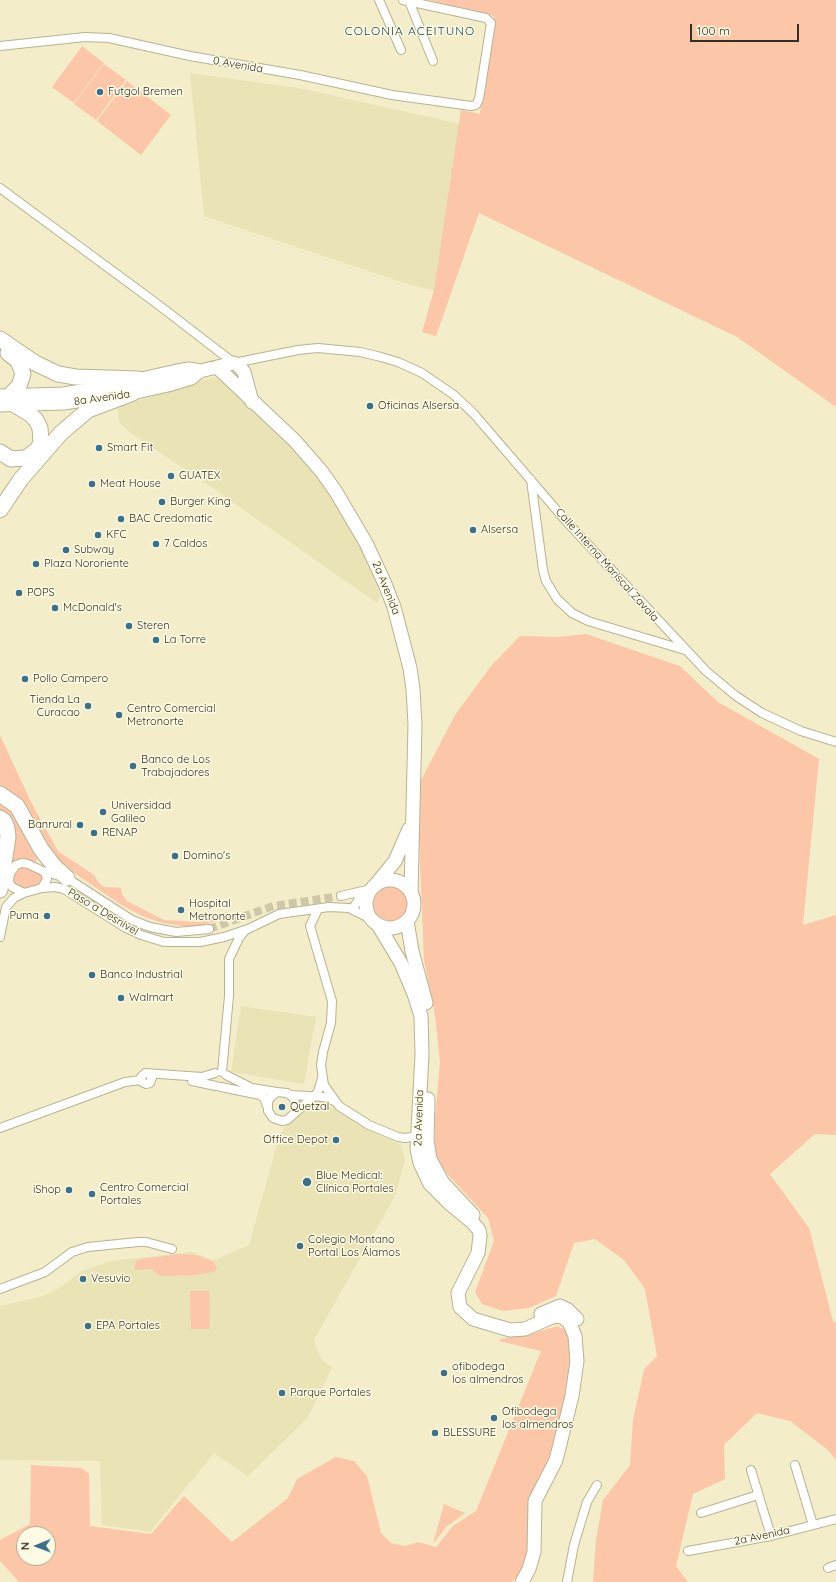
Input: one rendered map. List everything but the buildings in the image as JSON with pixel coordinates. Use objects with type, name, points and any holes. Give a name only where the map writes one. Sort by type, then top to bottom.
[{"type":"highway","points":[[0,339],[35,363],[58,374],[76,377],[138,379]]},
{"type":"highway","points":[[0,350],[12,355],[22,367],[22,380],[6,400],[30,414],[36,420],[40,428],[41,442],[38,449],[26,458],[11,459],[0,452]]},
{"type":"highway","points":[[0,510],[21,479],[61,434],[88,410],[132,393]]},
{"type":"highway","points":[[0,794],[17,806],[41,849],[54,866],[67,878]]},
{"type":"highway","points":[[0,818],[4,821],[7,828],[5,880]]},
{"type":"highway","points":[[41,849],[45,872]]},
{"type":"main road","name":"8a Avenida","points":[[6,400],[101,388],[189,369],[200,371],[234,363]]},
{"type":"main road","points":[[234,363],[244,372],[252,403]]},
{"type":"main road","name":"2a Avenida","points":[[217,367],[252,403],[305,452],[336,492],[366,543],[385,584],[401,629],[412,682],[415,724],[411,893]]},
{"type":"main road","name":"8a Avenida","points":[[6,400],[64,403],[132,393],[168,386],[191,378],[200,371]]},
{"type":"main road","name":"2a Avenida","points":[[374,886],[395,861],[402,849],[413,816]]},
{"type":"main road","points":[[393,880],[400,882],[411,893],[414,908],[408,921],[397,928],[390,928],[374,922],[366,904],[374,886],[393,880]]},
{"type":"main road","name":"2a Avenida","points":[[408,921],[412,950],[426,1006],[429,1026],[426,1140],[428,1153],[439,1176],[482,1226],[485,1237],[485,1251],[469,1287],[467,1302],[470,1307],[479,1312],[511,1322],[530,1319],[553,1308],[563,1307],[572,1313],[578,1320],[582,1331],[583,1375],[576,1417],[564,1462],[543,1502],[541,1513],[541,1550],[536,1573],[532,1582]]},
{"type":"main road","name":"2a Avenida","points":[[374,922],[401,962],[421,1016],[422,1055],[417,1136],[418,1156],[428,1180],[446,1201],[472,1222],[479,1230],[480,1236],[478,1253],[458,1293],[458,1302],[462,1310],[478,1321],[515,1330],[533,1326],[552,1316],[561,1316],[569,1322],[574,1330],[577,1361],[572,1396],[556,1460],[535,1501],[534,1552],[529,1569],[522,1582]]},
{"type":"street","points":[[379,0],[401,50]]},
{"type":"street","points":[[406,1],[433,61]]},
{"type":"street","name":"0 Avenida","points":[[0,46],[85,37],[109,38],[190,56],[300,75],[392,95],[471,106],[476,105],[479,99],[490,23],[486,18],[406,1]]},
{"type":"street","points":[[0,188],[156,303],[234,363]]},
{"type":"street","name":"8a Avenida","points":[[234,363],[298,350],[318,348],[360,352],[398,362]]},
{"type":"street","name":"Calle Interna Mariscal Zavala","points":[[398,362],[422,373],[454,395],[474,414],[566,521],[685,650],[724,686],[762,713],[801,731],[836,742]]},
{"type":"street","name":"Calle Interna Mariscal Zavala","points":[[530,479],[543,570],[546,581],[557,599],[572,613],[588,621],[685,650]]},
{"type":"street","points":[[0,937],[6,907],[14,898],[24,893],[42,888],[47,879],[45,872],[28,864],[16,865],[5,880],[12,888],[24,893]]},
{"type":"street","name":"Paso a Desnivel","points":[[45,872],[67,878],[132,920],[150,927],[176,932],[209,929]]},
{"type":"street","points":[[340,896],[358,892],[374,886]]},
{"type":"street","name":"Paso a Desnivel","points":[[42,888],[55,887],[64,889],[126,928],[157,940],[175,942],[200,942],[234,934],[279,914],[318,909],[343,908],[352,910],[374,922]]},
{"type":"street","points":[[352,910],[359,899],[358,892]]},
{"type":"street","points":[[0,1128],[125,1082],[141,1080],[144,1074],[151,1078],[201,1082],[218,1087],[260,1095],[264,1098],[270,1115],[278,1120],[287,1120],[318,1092],[322,1076],[322,1052],[331,1023],[332,1001],[310,926],[318,909]]},
{"type":"street","points":[[218,1087],[226,1083],[221,1073],[229,996],[229,959],[239,938],[248,929]]},
{"type":"street","points":[[218,1087],[212,1079],[221,1073]]},
{"type":"street","points":[[151,1078],[202,1077],[221,1073],[252,1088],[287,1092],[296,1102],[296,1111]]},
{"type":"street","points":[[322,1076],[327,1091],[335,1101],[369,1125],[386,1133],[405,1138],[417,1136]]},
{"type":"street","points":[[267,1106],[270,1098],[277,1092]]},
{"type":"street","points":[[291,1095],[314,1096],[335,1101]]},
{"type":"street","points":[[0,1289],[45,1272],[72,1252],[88,1247],[142,1242],[172,1249]]},
{"type":"street","points":[[795,1465],[813,1525]]},
{"type":"street","points":[[751,1470],[770,1536]]},
{"type":"street","points":[[568,1582],[574,1544],[587,1502],[597,1485]]},
{"type":"street","points":[[701,1513],[758,1495]]},
{"type":"street","name":"2a Avenida","points":[[688,1551],[770,1536],[836,1519]]},
{"type":"shaded area","points":[[429,0],[836,0],[836,407],[737,337],[479,213],[436,336],[422,332],[434,290],[461,110],[480,114],[494,16]]},
{"type":"shaded area","points":[[82,46],[104,63],[74,103],[52,87]]},
{"type":"shaded area","name":"Futgol Bremen","points":[[104,64],[126,80],[96,120],[74,104]]},
{"type":"shaded area","points":[[190,73],[304,89],[460,124],[434,290],[414,286],[204,216]]},
{"type":"shaded area","points":[[127,81],[149,98],[119,138],[97,121]]},
{"type":"shaded area","points":[[149,98],[171,115],[141,155],[119,138]]},
{"type":"shaded area","points":[[214,377],[225,382],[292,447],[329,491],[367,557],[379,590],[380,596],[377,603],[211,487],[132,434],[119,422],[117,407]]},
{"type":"shaded area","points":[[586,634],[680,666],[718,702],[819,759],[803,925],[836,915],[836,1135],[815,1134],[770,1174],[809,1228],[833,1321],[836,1323],[836,1460],[828,1450],[790,1421],[757,1413],[724,1445],[725,1479],[693,1494],[676,1566],[688,1582],[593,1582],[596,1540],[603,1500],[630,1465],[633,1420],[644,1369],[657,1356],[645,1289],[624,1260],[595,1239],[574,1243],[556,1296],[529,1308],[503,1311],[482,1304],[475,1292],[494,1241],[488,1218],[449,1176],[435,1157],[435,1118],[440,1062],[435,1016],[424,960],[417,788],[455,715],[491,666],[520,636],[558,637]]},
{"type":"shaded area","points":[[0,735],[31,802],[58,851],[94,875],[99,883],[104,887],[121,888],[122,894],[127,901],[164,920],[198,922],[230,916],[233,917],[198,926],[182,926],[163,923],[142,916],[120,904],[67,868],[54,855],[28,808],[18,797],[0,787]]},
{"type":"shaded area","points":[[0,803],[8,809],[17,820],[37,859],[36,862],[28,860],[10,867],[0,813]]},
{"type":"shaded area","points":[[23,867],[42,874],[43,877],[40,884],[26,888],[16,886],[13,882],[14,872]]},
{"type":"shaded area","points":[[387,887],[393,887],[402,892],[406,898],[406,910],[402,916],[393,921],[387,921],[378,916],[373,907],[373,901],[378,892]]},
{"type":"shaded area","points":[[241,1006],[316,1017],[304,1084],[231,1072]]},
{"type":"shaded area","points":[[317,1099],[368,1130],[401,1145],[405,1160],[395,1196],[314,1340],[320,1357],[332,1368],[308,1417],[248,1476],[214,1453],[150,1532],[102,1525],[100,1461],[0,1460],[0,1306],[40,1297],[58,1289],[82,1271],[111,1261],[191,1252],[214,1260],[249,1245],[280,1134],[287,1125],[296,1119]]},
{"type":"shaded area","points":[[178,1254],[196,1255],[214,1262],[217,1269],[214,1272],[195,1275],[160,1276],[151,1269],[137,1270],[134,1268],[137,1260]]},
{"type":"shaded area","points":[[190,1291],[209,1291],[210,1329],[191,1329]]},
{"type":"shaded area","points":[[557,1326],[566,1330],[571,1337],[570,1392],[546,1466],[533,1490],[528,1513],[528,1555],[521,1572],[512,1582],[19,1582],[0,1561],[0,1540],[16,1531],[16,1566],[56,1566],[56,1526],[26,1526],[30,1524],[31,1465],[82,1468],[89,1474],[90,1526],[151,1534],[184,1496],[232,1542],[288,1498],[297,1479],[336,1457],[354,1461],[367,1476],[381,1533],[391,1543],[405,1546],[418,1542],[436,1547],[453,1526],[476,1511],[541,1351],[499,1341],[501,1339],[534,1333]]},
{"type":"shaded area","points":[[444,1504],[465,1513],[447,1526],[433,1544]]},
{"type":"tunnel","points":[[209,929],[273,906],[341,896]]},
{"type":"place","name":"Futgol Bremen","points":[[100,92]]},
{"type":"place","name":"Oficinas Alsersa","points":[[370,406]]},
{"type":"place","name":"Smart Fit","points":[[99,448]]},
{"type":"place","name":"GUATEX","points":[[171,476]]},
{"type":"place","name":"Meat House","points":[[92,484]]},
{"type":"place","name":"Burger King","points":[[162,502]]},
{"type":"place","name":"BAC Credomatic","points":[[121,519]]},
{"type":"place","name":"Alsersa","points":[[473,530]]},
{"type":"place","name":"KFC","points":[[98,535]]},
{"type":"place","name":"7 Caldos","points":[[156,544]]},
{"type":"place","name":"Subway","points":[[66,550]]},
{"type":"place","name":"Plaza Nororiente","points":[[36,564]]},
{"type":"place","name":"POPS","points":[[19,593]]},
{"type":"place","name":"McDonald's","points":[[55,608]]},
{"type":"place","name":"Steren","points":[[129,626]]},
{"type":"place","name":"La Torre","points":[[156,640]]},
{"type":"place","name":"Pollo Campero","points":[[25,679]]},
{"type":"place","name":"Tienda La Curacao","points":[[88,706]]},
{"type":"place","name":"Centro Comercial Metronorte","points":[[119,715]]},
{"type":"place","name":"Banco de Los Trabajadores","points":[[133,766]]},
{"type":"place","name":"Universidad Galileo","points":[[103,812]]},
{"type":"place","name":"Banrural","points":[[80,825]]},
{"type":"place","name":"RENAP","points":[[94,833]]},
{"type":"place","name":"Domino's","points":[[175,856]]},
{"type":"place","name":"Hospital Metronorte","points":[[181,910]]},
{"type":"place","name":"Puma","points":[[47,916]]},
{"type":"place","name":"Banco Industrial","points":[[92,975]]},
{"type":"place","name":"Walmart","points":[[121,998]]},
{"type":"place","name":"Quetzal","points":[[282,1107]]},
{"type":"place","name":"Office Depot","points":[[336,1140]]},
{"type":"place","name":"Blue Medical: Clínica Portales","points":[[307,1182]]},
{"type":"place","name":"iShop","points":[[69,1190]]},
{"type":"place","name":"Centro Comercial Portales","points":[[92,1194]]},
{"type":"place","name":"Colegio Montano Portal Los Álamos","points":[[300,1246]]},
{"type":"place","name":"Vesuvio","points":[[83,1279]]},
{"type":"place","name":"EPA Portales","points":[[88,1326]]},
{"type":"place","name":"ofibodega los almendros","points":[[444,1373]]},
{"type":"place","name":"Parque Portales","points":[[282,1393]]},
{"type":"place","name":"Ofibodega los almendros","points":[[494,1418]]},
{"type":"place","name":"BLESSURE","points":[[435,1433]]},
{"type":"district","name":"COLONIA ACEITUNO","points":[[410,31]]}]
